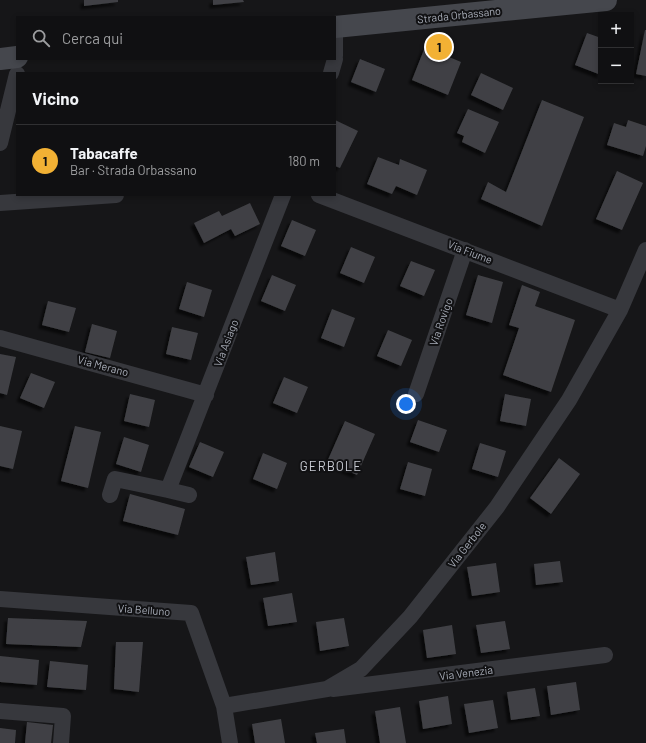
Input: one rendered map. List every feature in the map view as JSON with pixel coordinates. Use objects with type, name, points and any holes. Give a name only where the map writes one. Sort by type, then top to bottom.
[{"type":"main road","name":"Strada Orbassano","points":[[336,27],[606,0]]},
{"type":"main road","points":[[0,59],[16,57]]},
{"type":"street","points":[[17,72],[20,60]]},
{"type":"street","points":[[331,72],[334,60]]},
{"type":"street","points":[[0,143],[16,78]]},
{"type":"street","points":[[0,203],[102,196]]},
{"type":"street","name":"Via Asiago","points":[[168,490],[283,196]]},
{"type":"street","name":"Via Fiume","points":[[322,196],[620,310]]},
{"type":"street","name":"Via Rovigo","points":[[416,394],[465,250]]},
{"type":"street","name":"Via Gerbole","points":[[224,706],[327,689],[361,669],[405,623],[497,507],[570,400],[620,310],[646,250]]},
{"type":"street","name":"Via Merano","points":[[0,338],[206,395]]},
{"type":"street","points":[[110,495],[115,479],[189,495]]},
{"type":"street","name":"Via Belluno","points":[[0,599],[190,613],[224,706]]},
{"type":"street","name":"Via Venezia","points":[[327,689],[605,655]]},
{"type":"street","points":[[224,706],[230,743]]},
{"type":"street","points":[[0,711],[63,716],[61,743]]},
{"type":"building","points":[[84,0],[118,0],[118,2],[84,6]]},
{"type":"building","points":[[213,0],[243,0],[244,2],[213,5]]},
{"type":"building","points":[[646,30],[646,76],[636,74]]},
{"type":"building","points":[[587,33],[598,37],[598,74],[575,65]]},
{"type":"building","points":[[425,47],[461,62],[448,95],[412,80]]},
{"type":"building","points":[[360,59],[385,69],[376,92],[351,82]]},
{"type":"building","points":[[481,73],[513,88],[503,110],[471,95]]},
{"type":"building","points":[[542,100],[584,117],[542,226],[481,199],[488,182],[506,192]]},
{"type":"building","points":[[468,109],[499,122],[485,153],[462,142],[464,136],[457,133]]},
{"type":"building","points":[[336,120],[358,131],[340,168],[336,166]]},
{"type":"building","points":[[628,120],[646,126],[646,146],[643,156],[607,145],[614,123],[626,127]]},
{"type":"building","points":[[378,157],[399,165],[400,159],[427,170],[417,195],[396,186],[392,194],[367,184]]},
{"type":"building","points":[[617,171],[643,183],[622,230],[596,219]]},
{"type":"building","points":[[250,203],[260,224],[235,236],[231,229],[204,243],[194,223],[219,211],[222,216]]},
{"type":"building","points":[[292,220],[316,230],[305,256],[281,246]]},
{"type":"building","points":[[351,247],[375,257],[364,283],[340,273]]},
{"type":"building","points":[[411,261],[435,270],[424,296],[400,286]]},
{"type":"building","points":[[272,275],[296,285],[285,311],[261,301]]},
{"type":"building","points":[[478,275],[503,282],[492,323],[466,315]]},
{"type":"building","points":[[187,282],[212,290],[204,317],[179,309]]},
{"type":"building","points":[[522,285],[540,292],[535,306],[575,320],[551,392],[503,375],[519,328],[509,325]]},
{"type":"building","points":[[48,301],[76,308],[69,332],[42,325]]},
{"type":"building","points":[[332,309],[355,318],[344,347],[321,338]]},
{"type":"building","points":[[92,324],[117,331],[110,358],[85,352]]},
{"type":"building","points":[[172,327],[198,333],[191,360],[166,354]]},
{"type":"building","points":[[388,330],[412,340],[401,366],[377,356]]},
{"type":"building","points":[[0,354],[16,357],[7,395],[0,393]]},
{"type":"building","points":[[31,373],[55,382],[44,408],[20,398]]},
{"type":"building","points":[[284,377],[308,387],[297,413],[273,403]]},
{"type":"building","points":[[130,394],[155,400],[149,427],[124,421]]},
{"type":"building","points":[[505,394],[531,399],[526,426],[500,421]]},
{"type":"building","points":[[418,420],[447,430],[439,452],[410,442]]},
{"type":"building","points":[[345,421],[375,434],[357,475],[327,462]]},
{"type":"building","points":[[0,426],[22,431],[13,469],[0,466]]},
{"type":"building","points":[[75,426],[101,432],[88,488],[61,481]]},
{"type":"building","points":[[124,437],[149,445],[141,472],[116,464]]},
{"type":"building","points":[[200,442],[224,452],[213,477],[189,467]]},
{"type":"building","points":[[480,443],[506,451],[498,477],[472,469]]},
{"type":"building","points":[[263,453],[287,463],[277,489],[253,479]]},
{"type":"building","points":[[559,458],[580,474],[551,514],[530,498]]},
{"type":"building","points":[[408,462],[432,469],[425,496],[400,489]]},
{"type":"building","points":[[130,494],[185,509],[178,535],[123,521]]},
{"type":"building","points":[[275,552],[279,581],[251,585],[246,557]]},
{"type":"building","points":[[560,561],[563,582],[536,585],[534,564]]},
{"type":"building","points":[[496,563],[500,592],[472,596],[467,567]]},
{"type":"building","points":[[292,593],[297,622],[268,626],[263,598]]},
{"type":"building","points":[[8,618],[87,621],[81,647],[6,644]]},
{"type":"building","points":[[344,618],[349,646],[320,651],[316,622]]},
{"type":"building","points":[[505,621],[510,649],[481,653],[476,625]]},
{"type":"building","points":[[452,625],[456,654],[427,658],[423,630]]},
{"type":"building","points":[[116,642],[143,642],[139,692],[114,689]]},
{"type":"building","points":[[0,656],[39,660],[37,685],[0,682]]},
{"type":"building","points":[[50,661],[88,665],[86,690],[47,687]]},
{"type":"building","points":[[576,682],[580,710],[551,715],[547,686]]},
{"type":"building","points":[[535,688],[540,716],[511,720],[507,692]]},
{"type":"building","points":[[448,696],[452,724],[423,729],[419,701]]},
{"type":"building","points":[[493,700],[498,728],[469,733],[464,704]]},
{"type":"building","points":[[400,707],[406,743],[380,743],[375,711]]},
{"type":"building","points":[[281,719],[285,743],[255,743],[252,724]]},
{"type":"building","points":[[27,722],[53,725],[51,743],[25,743]]},
{"type":"building","points":[[0,728],[16,730],[15,743],[0,743]]},
{"type":"building","points":[[344,729],[346,743],[317,743],[315,733]]},
{"type":"place","name":"Tabacaffe","points":[[439,47]]},
{"type":"district","name":"GERBOLE","points":[[331,466]]}]
